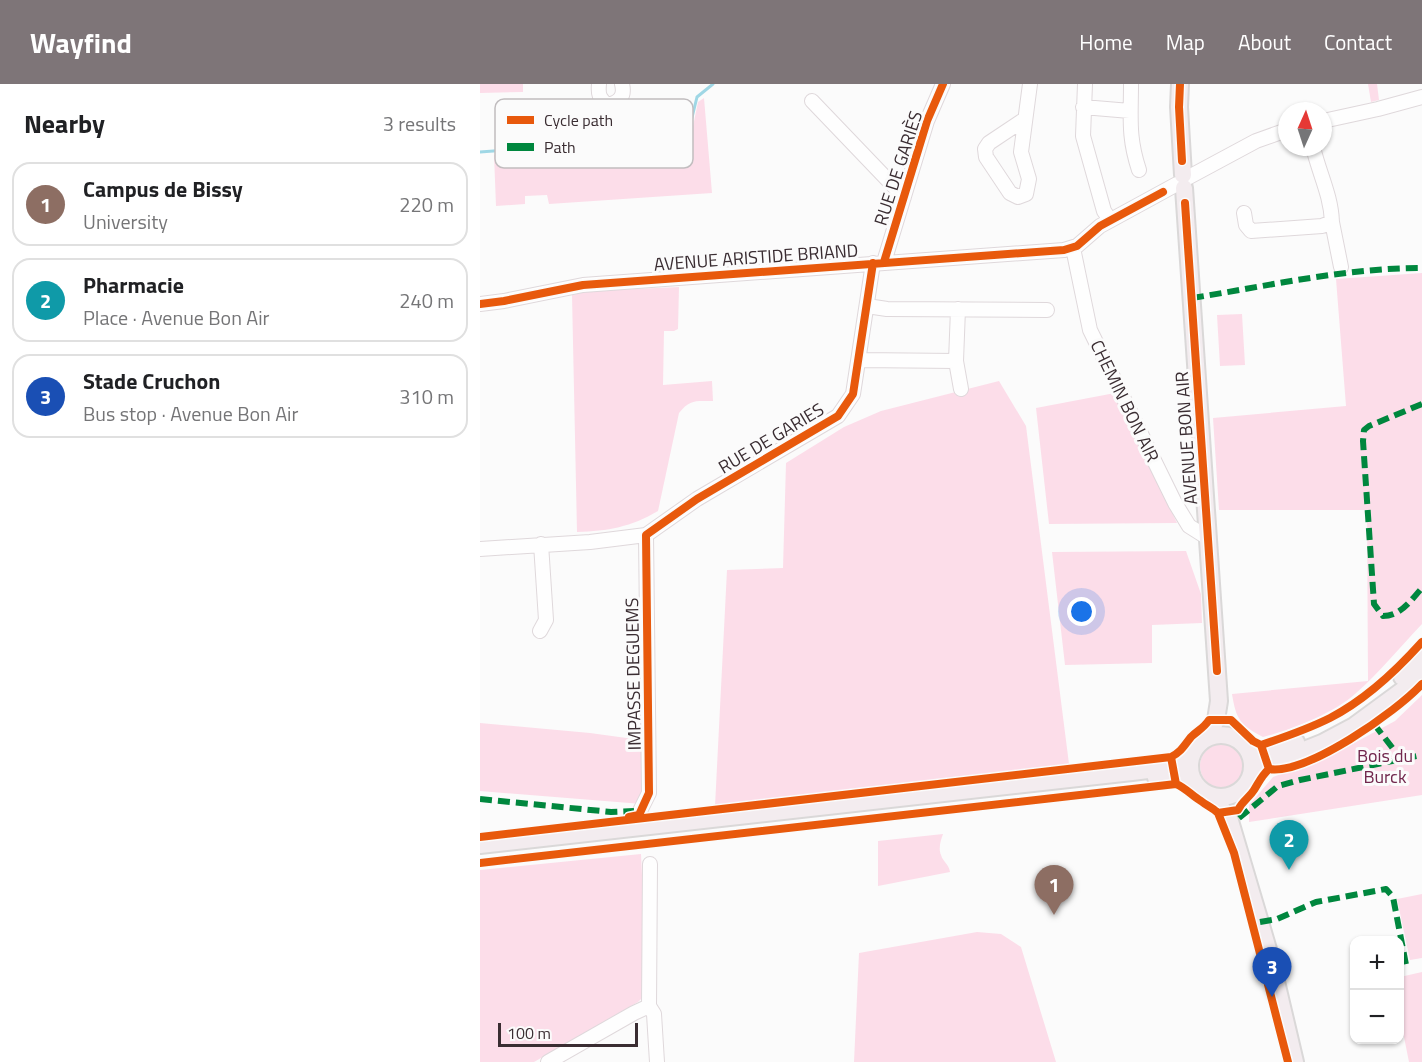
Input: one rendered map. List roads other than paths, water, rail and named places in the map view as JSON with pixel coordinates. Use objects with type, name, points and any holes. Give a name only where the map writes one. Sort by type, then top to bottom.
[{"type":"main road","name":"AVENUE BON AIR","points":[[1180,84],[1183,181],[1218,701],[1216,720],[1208,737]]},
{"type":"main road","points":[[1191,779],[1189,763],[1191,754],[1196,746],[1208,737],[1221,734],[1264,753],[1284,747],[1321,732],[1374,700],[1422,657]]},
{"type":"main road","points":[[1210,795],[1226,797],[1242,788],[1264,766],[1322,743],[1354,726],[1403,690],[1422,672]]},
{"type":"main road","name":"AVENUE BON AIR","points":[[1218,701],[1224,720],[1243,745]]},
{"type":"main road","points":[[1230,821],[1252,767],[1243,745]]},
{"type":"main road","points":[[480,845],[1132,772],[1172,766],[1191,754]]},
{"type":"main road","points":[[480,855],[1171,776],[1191,779],[1218,803],[1230,821],[1270,956],[1295,1062]]},
{"type":"street","points":[[599,84],[598,94],[602,99]]},
{"type":"street","points":[[621,99],[623,95],[622,84]]},
{"type":"street","name":"RUE DE GARIÈS","points":[[878,262],[904,197],[927,121],[943,84]]},
{"type":"street","points":[[1025,119],[989,143],[985,149],[986,157],[1010,193],[1018,197],[1026,194],[1029,179],[1022,152],[1030,84]]},
{"type":"street","points":[[1085,84],[1083,136],[1104,211],[1110,220]]},
{"type":"street","points":[[1131,84],[1132,144],[1139,170]]},
{"type":"street","points":[[1332,120],[1422,97]]},
{"type":"street","name":"RUE DE GARIÈS","points":[[812,101],[904,197]]},
{"type":"street","points":[[1083,106],[1130,111]]},
{"type":"street","points":[[1073,248],[1110,220],[1256,141],[1278,133]]},
{"type":"street","points":[[1315,156],[1327,189],[1341,267]]},
{"type":"street","points":[[1244,213],[1246,225],[1251,231],[1322,226],[1332,222]]},
{"type":"street","name":"CHEMIN BON AIR","points":[[1073,248],[1090,330],[1174,503],[1190,526],[1208,538]]},
{"type":"street","name":"AVENUE ARISTIDE BRIAND","points":[[480,304],[583,285],[1073,248]]},
{"type":"street","name":"RUE DE GARIES","points":[[480,549],[590,542],[646,535],[697,499],[838,416],[854,394],[867,306],[878,262]]},
{"type":"street","points":[[867,306],[887,309],[1047,310]]},
{"type":"street","points":[[958,309],[956,361],[961,389]]},
{"type":"street","points":[[860,360],[956,361]]},
{"type":"street","name":"IMPASSE DEGUEMS","points":[[640,811],[649,793],[646,535]]},
{"type":"street","points":[[540,631],[546,620],[541,544]]},
{"type":"street","points":[[650,864],[649,1006],[654,1014],[657,1062]]},
{"type":"street","points":[[548,1062],[634,1012],[649,1006]]},
{"type":"waterway","points":[[693,113],[697,97],[713,84]]},
{"type":"waterway","points":[[480,152],[495,151]]},
{"type":"place","name":"Pharmacie","points":[[1289,870]]},
{"type":"place","name":"Campus de Bissy","points":[[1054,915]]},
{"type":"place","name":"Stade Cruchon","points":[[1272,997]]},
{"type":"park label","name":"Bois du Burck","points":[[1385,765]]}]
